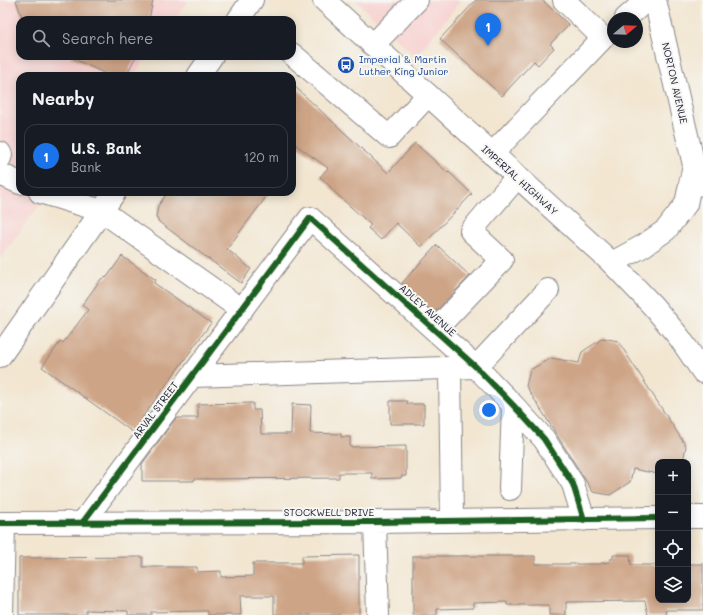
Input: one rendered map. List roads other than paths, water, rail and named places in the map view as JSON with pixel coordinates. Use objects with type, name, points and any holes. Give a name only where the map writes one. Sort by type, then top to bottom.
[{"type":"street","name":"IMPERIAL HIGHWAY","points":[[324,0],[612,264],[653,306],[680,337],[703,372]]},
{"type":"street","points":[[373,45],[417,0]]},
{"type":"street","points":[[633,12],[647,0]]},
{"type":"street","name":"NORTON AVENUE","points":[[655,0],[699,164],[703,185]]},
{"type":"street","points":[[568,4],[607,33]]},
{"type":"street","points":[[492,154],[607,35]]},
{"type":"street","points":[[296,57],[390,137],[428,95]]},
{"type":"street","points":[[201,72],[209,60]]},
{"type":"street","points":[[0,153],[0,158]]},
{"type":"street","name":"NORTON AVENUE","points":[[612,264],[643,246],[666,230],[686,204],[699,164]]},
{"type":"street","points":[[0,174],[16,181]]},
{"type":"street","points":[[435,330],[502,260],[471,231],[517,177]]},
{"type":"street","points":[[53,196],[102,211],[242,310]]},
{"type":"street","points":[[0,356],[112,196]]},
{"type":"street","name":"ADLEY AVENUE","points":[[242,310],[310,218],[476,367],[544,439],[573,484],[584,520]]},
{"type":"street","points":[[193,376],[476,367],[548,290]]},
{"type":"street","name":"ARVAL STREET","points":[[83,522],[242,310]]},
{"type":"street","points":[[450,368],[452,521]]},
{"type":"street","points":[[510,489],[513,405]]},
{"type":"street","points":[[691,517],[703,517]]},
{"type":"street","name":"STOCKWELL DRIVE","points":[[2,523],[375,522],[655,518]]},
{"type":"street","points":[[375,522],[378,615]]},
{"type":"street","points":[[2,523],[2,615]]},
{"type":"place","name":"U.S. Bank","points":[[488,46]]},
{"type":"place","name":"Imperial & Martin Luther King Junior","points":[[346,65]]}]
